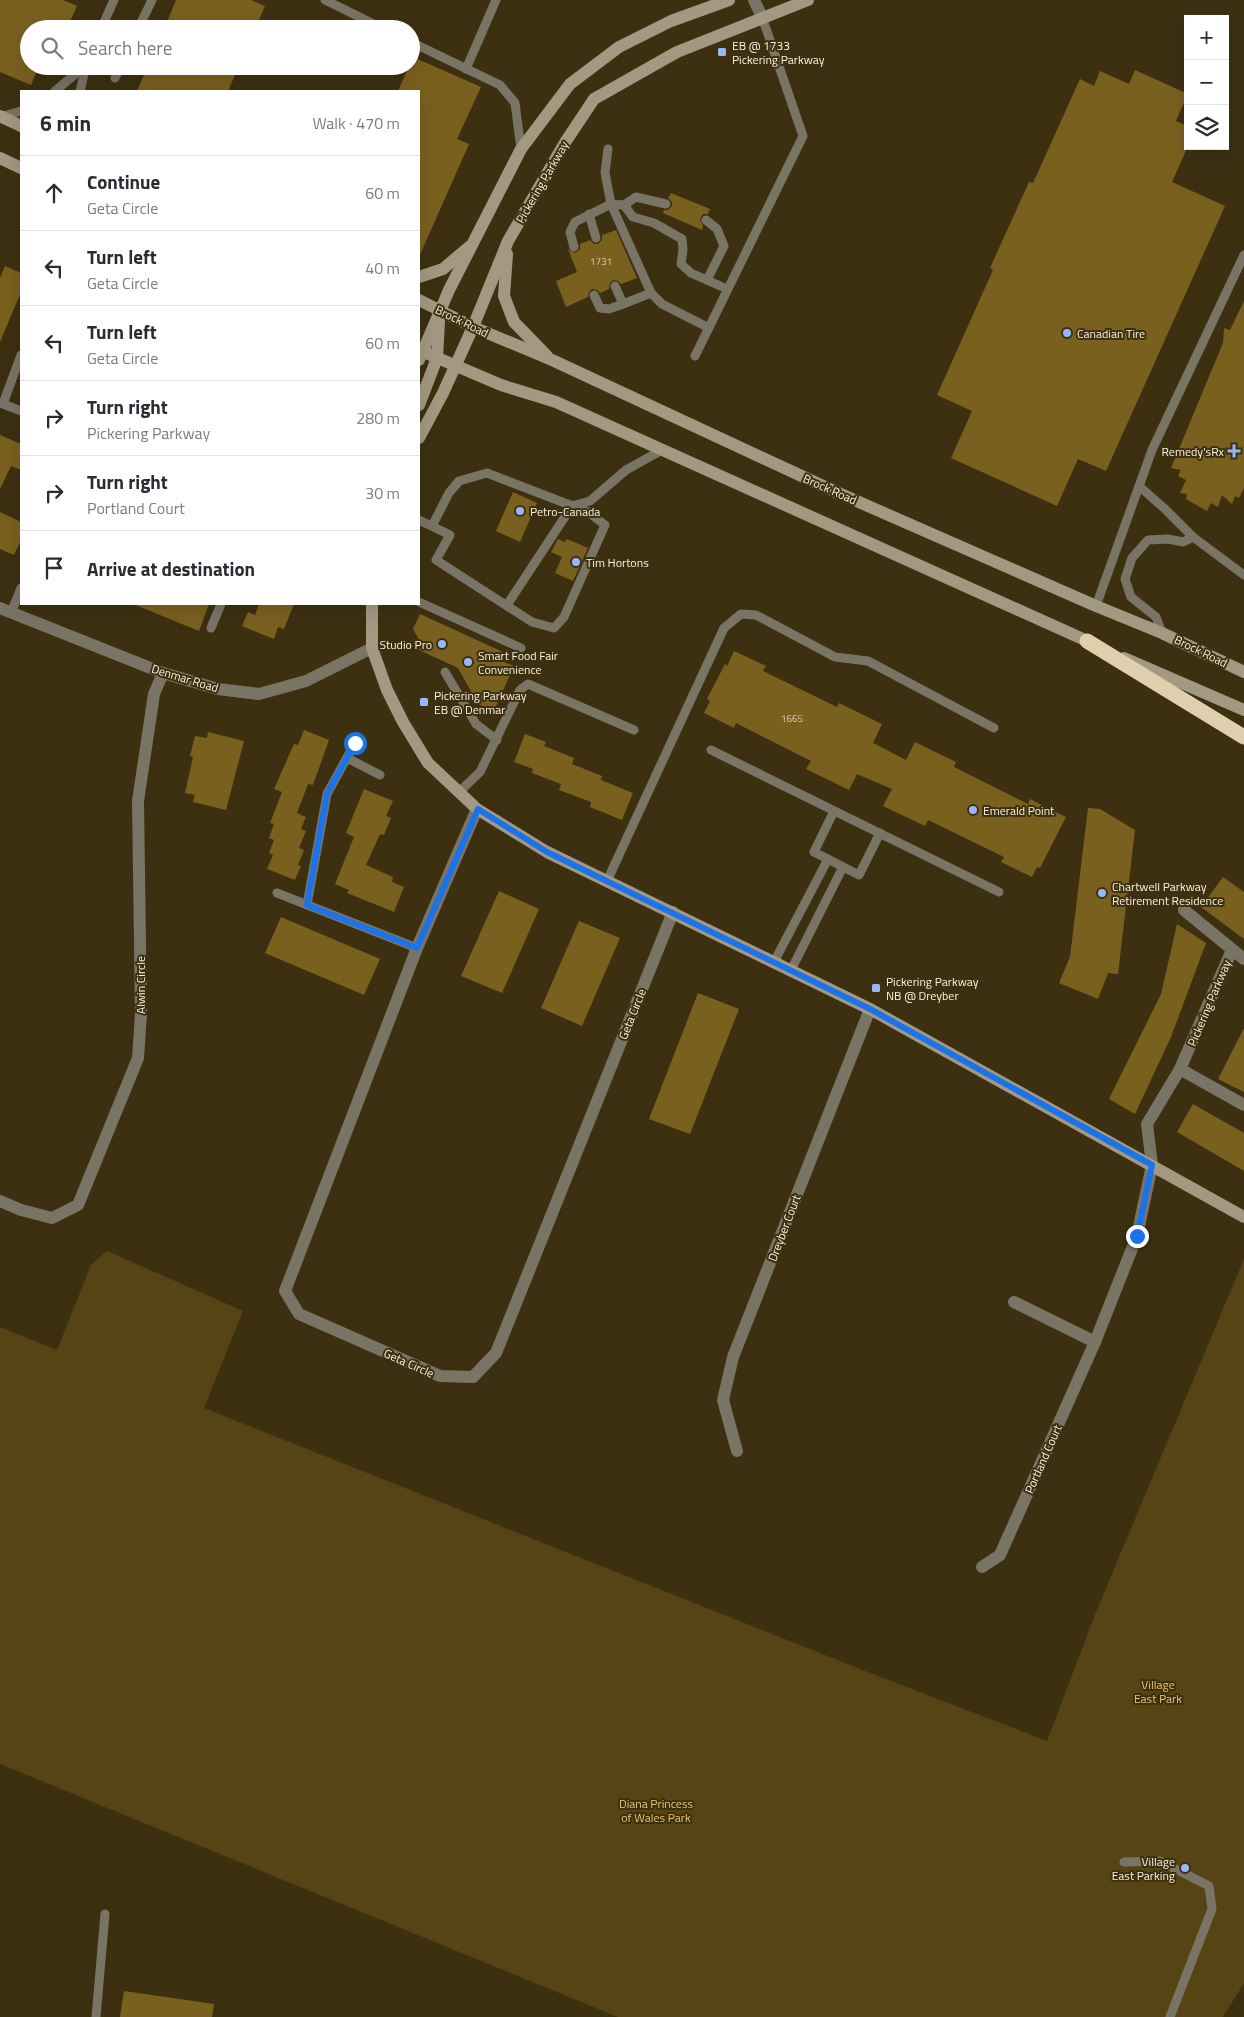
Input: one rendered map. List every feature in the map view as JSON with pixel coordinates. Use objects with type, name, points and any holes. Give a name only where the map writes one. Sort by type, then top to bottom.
[{"type":"highway","points":[[1087,641],[1244,737]]},
{"type":"street","points":[[729,0],[671,21],[619,46],[570,84],[521,149],[472,244],[420,354],[437,358],[501,385],[556,402],[1244,710]]},
{"type":"street","points":[[754,0],[762,17]]},
{"type":"street","name":"Pickering Parkway","points":[[420,436],[437,406],[473,328],[508,241],[566,140],[594,99],[677,52],[808,0]]},
{"type":"street","points":[[1,117],[20,126]]},
{"type":"street","points":[[0,158],[20,168]]},
{"type":"street","points":[[508,241],[504,296],[514,322],[552,360]]},
{"type":"street","points":[[420,278],[443,268],[472,244]]},
{"type":"street","name":"Brock Road","points":[[420,301],[473,328],[552,360],[836,492],[1162,633],[1244,672]]},
{"type":"street","points":[[420,402],[437,358],[440,311]]},
{"type":"street","points":[[372,605],[372,648],[387,690],[403,722],[428,763],[478,809],[547,852],[870,1009],[1244,1217]]},
{"type":"street","name":"Denmar Road","points":[[6,610],[163,673],[218,688],[259,694],[306,682],[372,648]]},
{"type":"street","name":"Alwin Circle","points":[[0,1201],[21,1210],[52,1218],[78,1205],[138,1058],[141,1014],[138,801],[154,694],[163,673]]},
{"type":"street","name":"Geta Circle","points":[[478,809],[417,948],[285,1291],[299,1314],[440,1376],[473,1377],[496,1353],[673,912]]},
{"type":"street","points":[[1184,910],[1232,950]]},
{"type":"street","name":"Pickering Parkway","points":[[1152,1165],[1147,1124],[1180,1069],[1232,950],[1244,959]]},
{"type":"street","name":"Dreyber Court","points":[[737,1451],[723,1400],[733,1357],[870,1009]]},
{"type":"street","points":[[1180,1069],[1244,1105]]},
{"type":"street","name":"Portland Court","points":[[982,1566],[1000,1555],[1095,1342],[1137,1236],[1152,1165]]},
{"type":"street","points":[[1014,1302],[1095,1342]]},
{"type":"lane","points":[[105,20],[114,0]]},
{"type":"lane","points":[[142,20],[152,0]]},
{"type":"lane","points":[[325,0],[366,20]]},
{"type":"lane","points":[[466,69],[496,0]]},
{"type":"lane","points":[[695,356],[803,136],[762,17]]},
{"type":"lane","points":[[420,46],[500,85],[516,103],[521,149]]},
{"type":"lane","points":[[56,90],[74,75]]},
{"type":"lane","points":[[80,90],[83,75]]},
{"type":"lane","points":[[1,117],[20,111]]},
{"type":"lane","points":[[608,149],[605,174],[611,204],[651,293],[662,304],[709,328]]},
{"type":"lane","points":[[574,247],[570,232],[575,222],[589,214],[611,204],[624,205],[636,197],[666,204]]},
{"type":"lane","points":[[624,205],[633,217],[654,222],[682,239],[683,250],[680,264],[691,273],[727,290]]},
{"type":"lane","points":[[589,214],[596,238]]},
{"type":"lane","points":[[706,220],[717,229],[724,246],[707,280]]},
{"type":"lane","points":[[1096,606],[1152,450],[1244,255]]},
{"type":"lane","points":[[615,286],[623,304]]},
{"type":"lane","points":[[594,295],[600,308],[608,309],[651,293]]},
{"type":"lane","points":[[20,358],[2,404],[20,411]]},
{"type":"lane","points":[[506,606],[572,506],[590,501],[626,470],[662,450]]},
{"type":"lane","points":[[420,520],[450,535],[436,560],[532,622],[554,628],[564,617],[605,525],[588,512],[487,473],[459,481],[449,493],[432,526]]},
{"type":"lane","points":[[1139,486],[1193,537],[1244,575]]},
{"type":"lane","points":[[1162,633],[1156,617],[1131,597],[1125,579],[1132,558],[1148,540],[1168,538],[1183,542],[1193,537]]},
{"type":"lane","points":[[6,610],[20,589]]},
{"type":"lane","points":[[420,602],[521,648]]},
{"type":"lane","points":[[211,628],[221,605]]},
{"type":"lane","points":[[607,881],[724,628],[741,614],[756,615],[835,657],[868,662],[994,728]]},
{"type":"lane","points":[[445,672],[476,724],[496,740]]},
{"type":"lane","points":[[460,792],[480,772],[520,690],[528,684],[634,730]]},
{"type":"lane","points":[[307,905],[327,794],[355,743]]},
{"type":"lane","points":[[711,750],[999,892]]},
{"type":"lane","points":[[347,758],[380,775]]},
{"type":"lane","points":[[834,811],[814,852],[843,867],[859,875],[880,834]]},
{"type":"lane","points":[[774,962],[828,859]]},
{"type":"lane","points":[[791,970],[843,867]]},
{"type":"lane","points":[[277,893],[417,948]]},
{"type":"lane","points":[[1124,1862],[1160,1861],[1209,1886],[1212,1909],[1170,2017]]},
{"type":"lane","points":[[96,2017],[105,1914]]},
{"type":"green space","name":"Diana Princess of Wales Park","points":[[107,1251],[243,1311],[204,1408],[878,1676],[1047,1741],[1096,1612],[1244,1259],[1244,1983],[1223,2017],[618,2017],[0,1764],[0,1327],[57,1350],[91,1265]]},
{"type":"building","points":[[0,0],[63,0],[77,6],[71,20],[20,20],[20,75],[35,75],[31,85],[0,72]]},
{"type":"building","points":[[176,0],[251,0],[265,6],[259,20],[168,20]]},
{"type":"building","points":[[420,60],[481,87],[457,139],[469,144],[420,255],[420,90],[398,90],[405,75],[420,75]]},
{"type":"building","name":"Canadian Tire","points":[[1135,70],[1184,92],[1184,103],[1176,121],[1184,124],[1184,150],[1186,150],[1172,182],[1225,206],[1106,471],[1078,459],[1057,506],[951,458],[972,411],[937,395],[993,270],[990,268],[1029,182],[1033,183],[1080,79],[1094,86],[1100,71],[1129,84]]},
{"type":"building","points":[[144,75],[235,75],[228,90],[137,90]]},
{"type":"building","points":[[671,193],[710,209],[708,214],[703,214],[700,219],[703,226],[702,230],[663,213],[664,210],[668,210],[672,206],[672,202],[668,198]]},
{"type":"building","points":[[616,230],[637,278],[621,284],[613,280],[610,283],[609,289],[600,293],[592,289],[588,297],[566,307],[556,281],[577,272],[568,249],[575,253],[580,249],[580,244],[590,240],[594,244],[598,244],[602,240],[602,235]]},
{"type":"building","points":[[5,266],[20,273],[20,294],[0,342],[0,278]]},
{"type":"building","points":[[1244,301],[1244,488],[1239,498],[1235,496],[1232,504],[1222,495],[1218,507],[1211,503],[1207,511],[1186,499],[1187,494],[1180,493],[1186,480],[1178,476],[1181,470],[1171,468],[1223,343],[1224,328],[1230,330]]},
{"type":"building","points":[[0,435],[20,444],[20,470],[11,466],[0,489]]},
{"type":"building","points":[[513,492],[537,503],[520,542],[496,531]]},
{"type":"building","points":[[0,512],[20,522],[20,542],[14,555],[0,549]]},
{"type":"building","name":"Tim Hortons","points":[[558,539],[565,542],[567,539],[588,548],[573,581],[555,573],[562,557],[551,552]]},
{"type":"building","points":[[135,605],[209,605],[199,631]]},
{"type":"building","points":[[259,605],[294,605],[284,629],[278,627],[274,639],[242,626],[248,612],[255,615]]},
{"type":"building","points":[[420,614],[503,652],[499,660],[514,666],[494,711],[478,704],[458,668],[419,650],[422,645],[413,629]]},
{"type":"building","points":[[734,651],[766,666],[763,671],[837,707],[839,703],[882,724],[873,743],[906,760],[915,742],[956,762],[954,767],[1028,804],[1030,799],[1066,817],[1040,868],[1037,867],[1032,877],[1001,862],[1004,857],[928,820],[925,826],[883,806],[892,789],[857,774],[849,790],[806,769],[811,761],[736,723],[734,728],[704,713],[710,701],[707,699]]},
{"type":"building","points":[[304,730],[329,740],[313,785],[308,784],[297,813],[306,817],[301,829],[306,831],[299,848],[304,850],[298,865],[301,866],[295,880],[267,869],[273,855],[269,853],[274,840],[269,838],[274,824],[270,823],[282,792],[274,789],[294,744],[298,745]]},
{"type":"building","points":[[208,732],[244,741],[226,810],[193,802],[195,795],[185,793],[193,757],[190,756],[195,736],[207,738]]},
{"type":"building","points":[[525,734],[546,742],[544,746],[574,758],[572,764],[602,776],[601,780],[633,793],[622,820],[590,807],[591,802],[559,790],[561,784],[532,773],[533,769],[514,762]]},
{"type":"building","points":[[364,789],[393,801],[386,816],[391,818],[384,835],[380,834],[366,865],[393,877],[392,882],[404,887],[394,912],[347,893],[349,890],[335,884],[354,837],[346,833]]},
{"type":"building","name":"Chartwell Parkway Retirement Residence","points":[[1088,808],[1100,809],[1135,830],[1118,974],[1108,973],[1098,999],[1059,983],[1070,957]]},
{"type":"building","points":[[1223,877],[1244,892],[1244,939],[1201,907]]},
{"type":"building","points":[[499,891],[539,909],[502,993],[461,976]]},
{"type":"building","points":[[281,917],[380,959],[364,995],[265,953]]},
{"type":"building","points":[[579,921],[620,938],[582,1026],[541,1008]]},
{"type":"building","points":[[1177,924],[1206,943],[1171,1037],[1135,1114],[1109,1099],[1161,994]]},
{"type":"building","points":[[698,993],[739,1009],[690,1134],[649,1119]]},
{"type":"building","points":[[1244,1028],[1244,1092],[1218,1079]]},
{"type":"building","points":[[1193,1104],[1244,1133],[1244,1171],[1177,1132]]},
{"type":"building","points":[[124,1991],[214,2004],[212,2017],[120,2017]]},
{"type":"place","name":"EB @ 1733 Pickering Parkway","points":[[722,52]]},
{"type":"place","name":"Canadian Tire","points":[[1067,333]]},
{"type":"place","name":"Remedy'sRx","points":[[1234,451]]},
{"type":"place","name":"Petro-Canada","points":[[520,511]]},
{"type":"place","name":"Tim Hortons","points":[[576,562]]},
{"type":"place","name":"Studio Pro","points":[[442,644]]},
{"type":"place","name":"Smart Food Fair Convenience","points":[[468,662]]},
{"type":"place","name":"Pickering Parkway EB @ Denmar","points":[[424,702]]},
{"type":"place","name":"Emerald Point","points":[[973,810]]},
{"type":"place","name":"Chartwell Parkway Retirement Residence","points":[[1102,893]]},
{"type":"place","name":"Pickering Parkway NB @ Dreyber","points":[[876,988]]},
{"type":"place","name":"Village East Parking","points":[[1185,1868]]},
{"type":"route","points":[[355,743],[327,794],[307,905],[417,948],[478,809],[547,852],[870,1009],[1152,1165],[1137,1236]]},
{"type":"park label","name":"Village East Park","points":[[1158,1691]]}]
